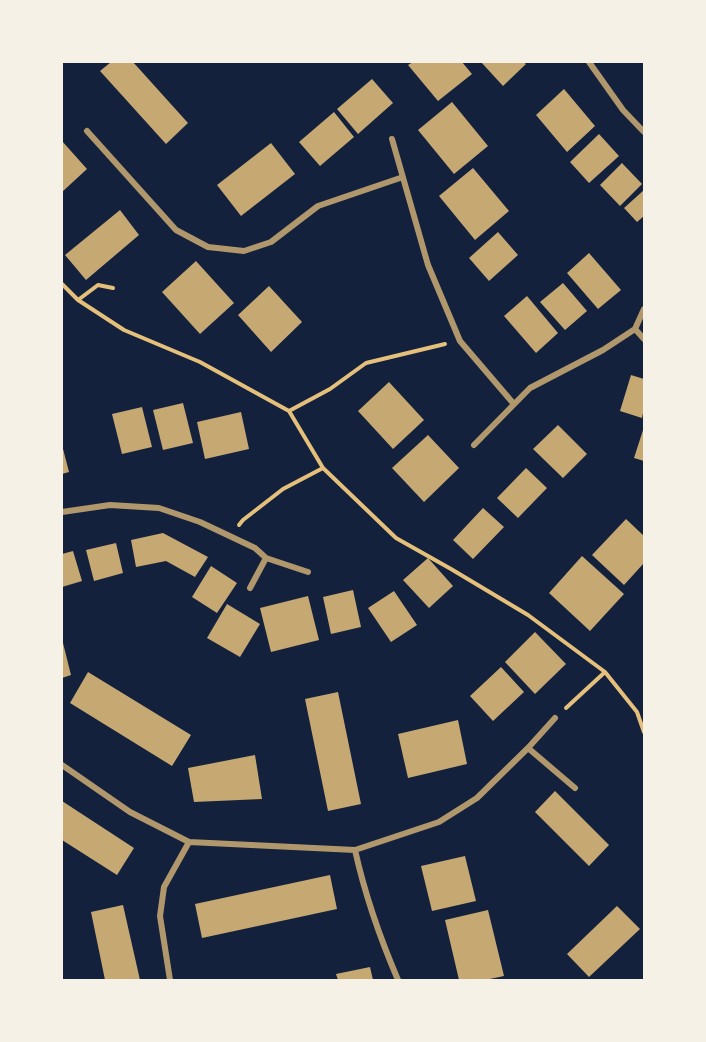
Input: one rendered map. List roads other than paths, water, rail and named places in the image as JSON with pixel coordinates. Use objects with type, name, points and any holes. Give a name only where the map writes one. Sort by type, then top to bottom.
[{"type":"street","points":[[589,62],[623,111],[645,132]]},
{"type":"street","points":[[87,131],[176,230],[208,247],[244,251],[271,242],[318,206],[403,177]]},
{"type":"street","points":[[392,139],[428,265],[460,341],[513,403]]},
{"type":"street","points":[[474,445],[530,388],[603,350],[635,329],[645,309]]},
{"type":"street","points":[[635,329],[645,339]]},
{"type":"street","points":[[62,512],[110,505],[159,508],[200,522],[230,536],[255,548],[266,558],[308,572]]},
{"type":"street","points":[[250,588],[266,558]]},
{"type":"street","points":[[62,765],[130,812],[189,842],[355,850],[439,822],[477,798],[555,718]]},
{"type":"street","points":[[528,748],[575,788]]},
{"type":"street","points":[[170,981],[160,915],[164,887],[189,842]]},
{"type":"street","points":[[355,850],[363,887],[398,981]]}]
